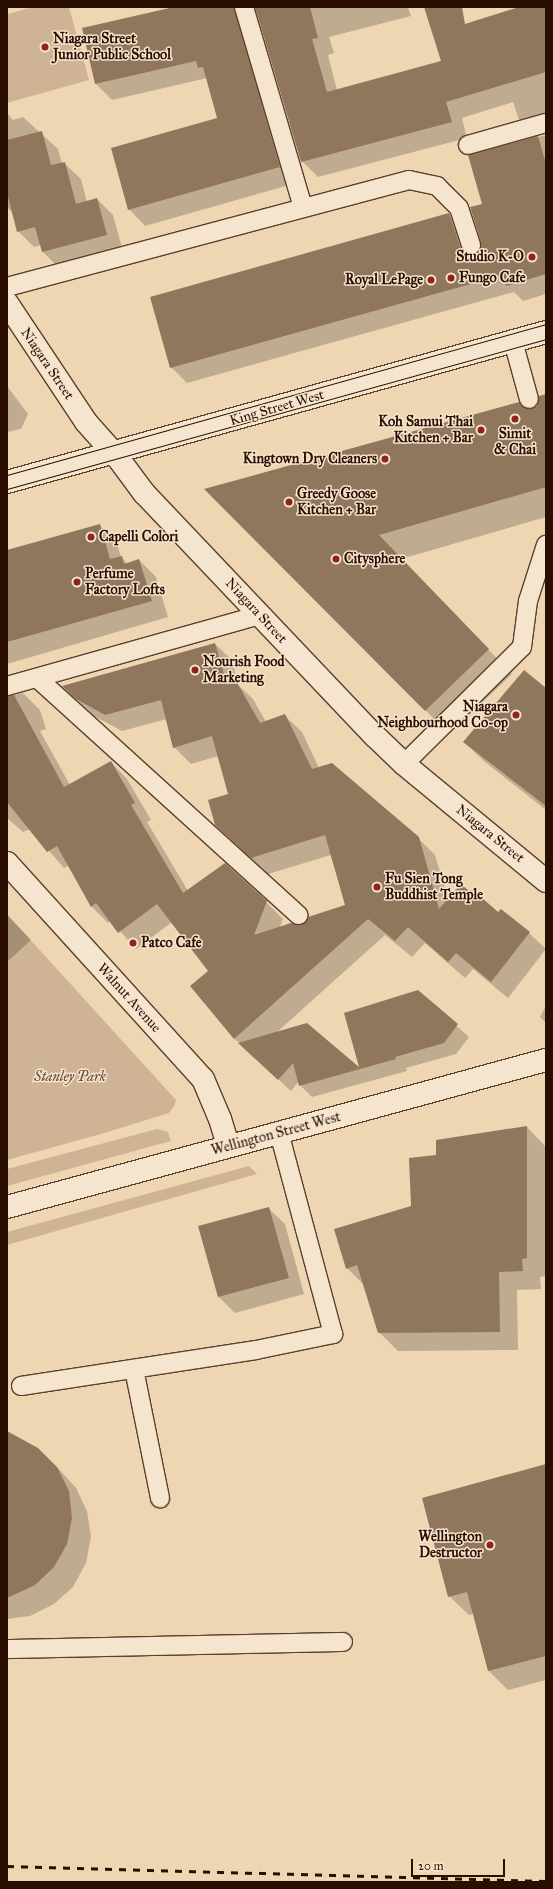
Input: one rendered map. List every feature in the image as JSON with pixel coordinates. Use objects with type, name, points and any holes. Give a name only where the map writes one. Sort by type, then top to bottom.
[{"type":"street","name":"Niagara Street","points":[[7,303],[86,422],[114,453],[144,493],[375,736],[404,764],[546,881]]},
{"type":"street","name":"King Street West","points":[[7,482],[546,332]]},
{"type":"street","name":"Walnut Avenue","points":[[7,863],[203,1079],[220,1119],[228,1146]]},
{"type":"street","name":"Wellington Street West","points":[[7,1207],[546,1060]]},
{"type":"lane","points":[[244,7],[303,207]]},
{"type":"lane","points":[[468,145],[546,123]]},
{"type":"lane","points":[[7,287],[408,180],[437,186],[459,208],[471,245]]},
{"type":"lane","points":[[513,341],[529,399]]},
{"type":"lane","points":[[404,764],[522,647],[528,601],[546,545]]},
{"type":"lane","points":[[7,686],[260,615]]},
{"type":"lane","points":[[36,678],[298,915]]},
{"type":"lane","points":[[21,1386],[256,1350],[333,1334],[279,1133]]},
{"type":"lane","points":[[134,1369],[160,1498]]},
{"type":"lane","points":[[7,1649],[343,1642]]},
{"type":"green space","name":"Niagara Street Junior Public School","points":[[33,7],[69,7],[89,80],[7,103],[7,14]]},
{"type":"green space","name":"Stanley Park","points":[[7,914],[176,1100],[169,1113],[101,1134],[7,1160]]},
{"type":"green space","points":[[157,1129],[168,1132],[171,1141],[7,1186],[7,1169]]},
{"type":"green space","points":[[249,1166],[257,1174],[7,1245],[7,1232]]},
{"type":"building","points":[[174,7],[234,7],[280,167],[128,210],[111,148],[217,118],[203,67],[198,68],[196,61],[95,84],[82,28]]},
{"type":"building","points":[[255,7],[310,7],[318,38],[312,39],[327,92],[441,61],[424,7],[462,7],[465,24],[519,7],[546,7],[546,72],[446,102],[452,122],[301,162]]},
{"type":"building","points":[[42,131],[51,165],[65,162],[76,204],[97,198],[107,235],[42,252],[35,227],[17,232],[7,193],[7,140]]},
{"type":"building","points":[[538,136],[546,164],[546,274],[506,286],[503,275],[170,368],[150,297],[449,213],[461,249],[468,255],[475,255],[481,248],[481,242],[470,207],[482,204],[468,155]]},
{"type":"building","name":"Citysphere","points":[[546,394],[546,487],[379,535],[489,649],[425,711],[204,489],[519,402],[522,407],[531,409],[537,406],[539,396]]},
{"type":"building","name":"Perfume Factory Lofts","points":[[100,524],[110,559],[122,556],[124,564],[139,559],[152,601],[7,642],[7,550]]},
{"type":"building","points":[[215,643],[227,685],[236,681],[260,723],[285,714],[312,769],[332,763],[419,837],[439,909],[461,884],[470,892],[472,889],[498,912],[501,909],[530,932],[491,982],[456,953],[448,962],[408,927],[395,941],[368,919],[234,1039],[190,986],[208,971],[157,904],[118,933],[96,903],[91,907],[57,846],[47,852],[7,802],[7,696],[14,695],[64,787],[111,761],[135,803],[131,805],[183,893],[225,863],[267,901],[254,935],[291,923],[301,925],[308,917],[345,905],[325,835],[251,858],[215,825],[208,800],[228,794],[212,736],[173,748],[161,700],[105,715],[76,699],[62,686]]},
{"type":"building","name":"Niagara Neighbourhood Co-op","points":[[524,670],[546,688],[546,806],[463,742]]},
{"type":"building","points":[[418,990],[458,1024],[444,1043],[395,1057],[396,1059],[299,1086],[293,1063],[278,1080],[238,1043],[307,1023],[359,1067],[344,1013]]},
{"type":"building","points":[[527,1126],[527,1258],[522,1259],[523,1271],[499,1272],[500,1332],[378,1333],[357,1265],[346,1269],[334,1229],[411,1206],[409,1158],[436,1155],[436,1140]]},
{"type":"building","points":[[269,1207],[289,1278],[218,1297],[198,1226]]},
{"type":"building","points":[[7,1431],[38,1448],[57,1467],[69,1491],[72,1518],[67,1544],[54,1567],[35,1585],[7,1598]]},
{"type":"building","name":"Wellington Destructor","points":[[546,1464],[546,1656],[488,1671],[467,1592],[448,1597],[422,1498]]},
{"type":"tram line","points":[[7,475],[546,324]]},
{"type":"tram line","points":[[7,489],[546,339]]},
{"type":"railway","points":[[7,1866],[546,1881]]},
{"type":"place","name":"Niagara Street Junior Public School","points":[[45,47]]},
{"type":"place","name":"Studio K-O","points":[[532,257]]},
{"type":"place","name":"Fungo Cafe","points":[[451,278]]},
{"type":"place","name":"Royal LePage","points":[[431,280]]},
{"type":"place","name":"Simit & Chai","points":[[515,419]]},
{"type":"place","name":"Koh Samui Thai Kitchen + Bar","points":[[481,430]]},
{"type":"place","name":"Kingtown Dry Cleaners","points":[[385,459]]},
{"type":"place","name":"Greedy Goose Kitchen + Bar","points":[[289,502]]},
{"type":"place","name":"Capelli Colori","points":[[91,537]]},
{"type":"place","name":"Citysphere","points":[[336,559]]},
{"type":"place","name":"Perfume Factory Lofts","points":[[77,582]]},
{"type":"place","name":"Nourish Food Marketing","points":[[195,670]]},
{"type":"place","name":"Niagara Neighbourhood Co-op","points":[[516,715]]},
{"type":"place","name":"Fu Sien Tong Buddhist Temple","points":[[377,887]]},
{"type":"place","name":"Patco Cafe","points":[[133,943]]},
{"type":"place","name":"Wellington Destructor","points":[[490,1545]]}]
